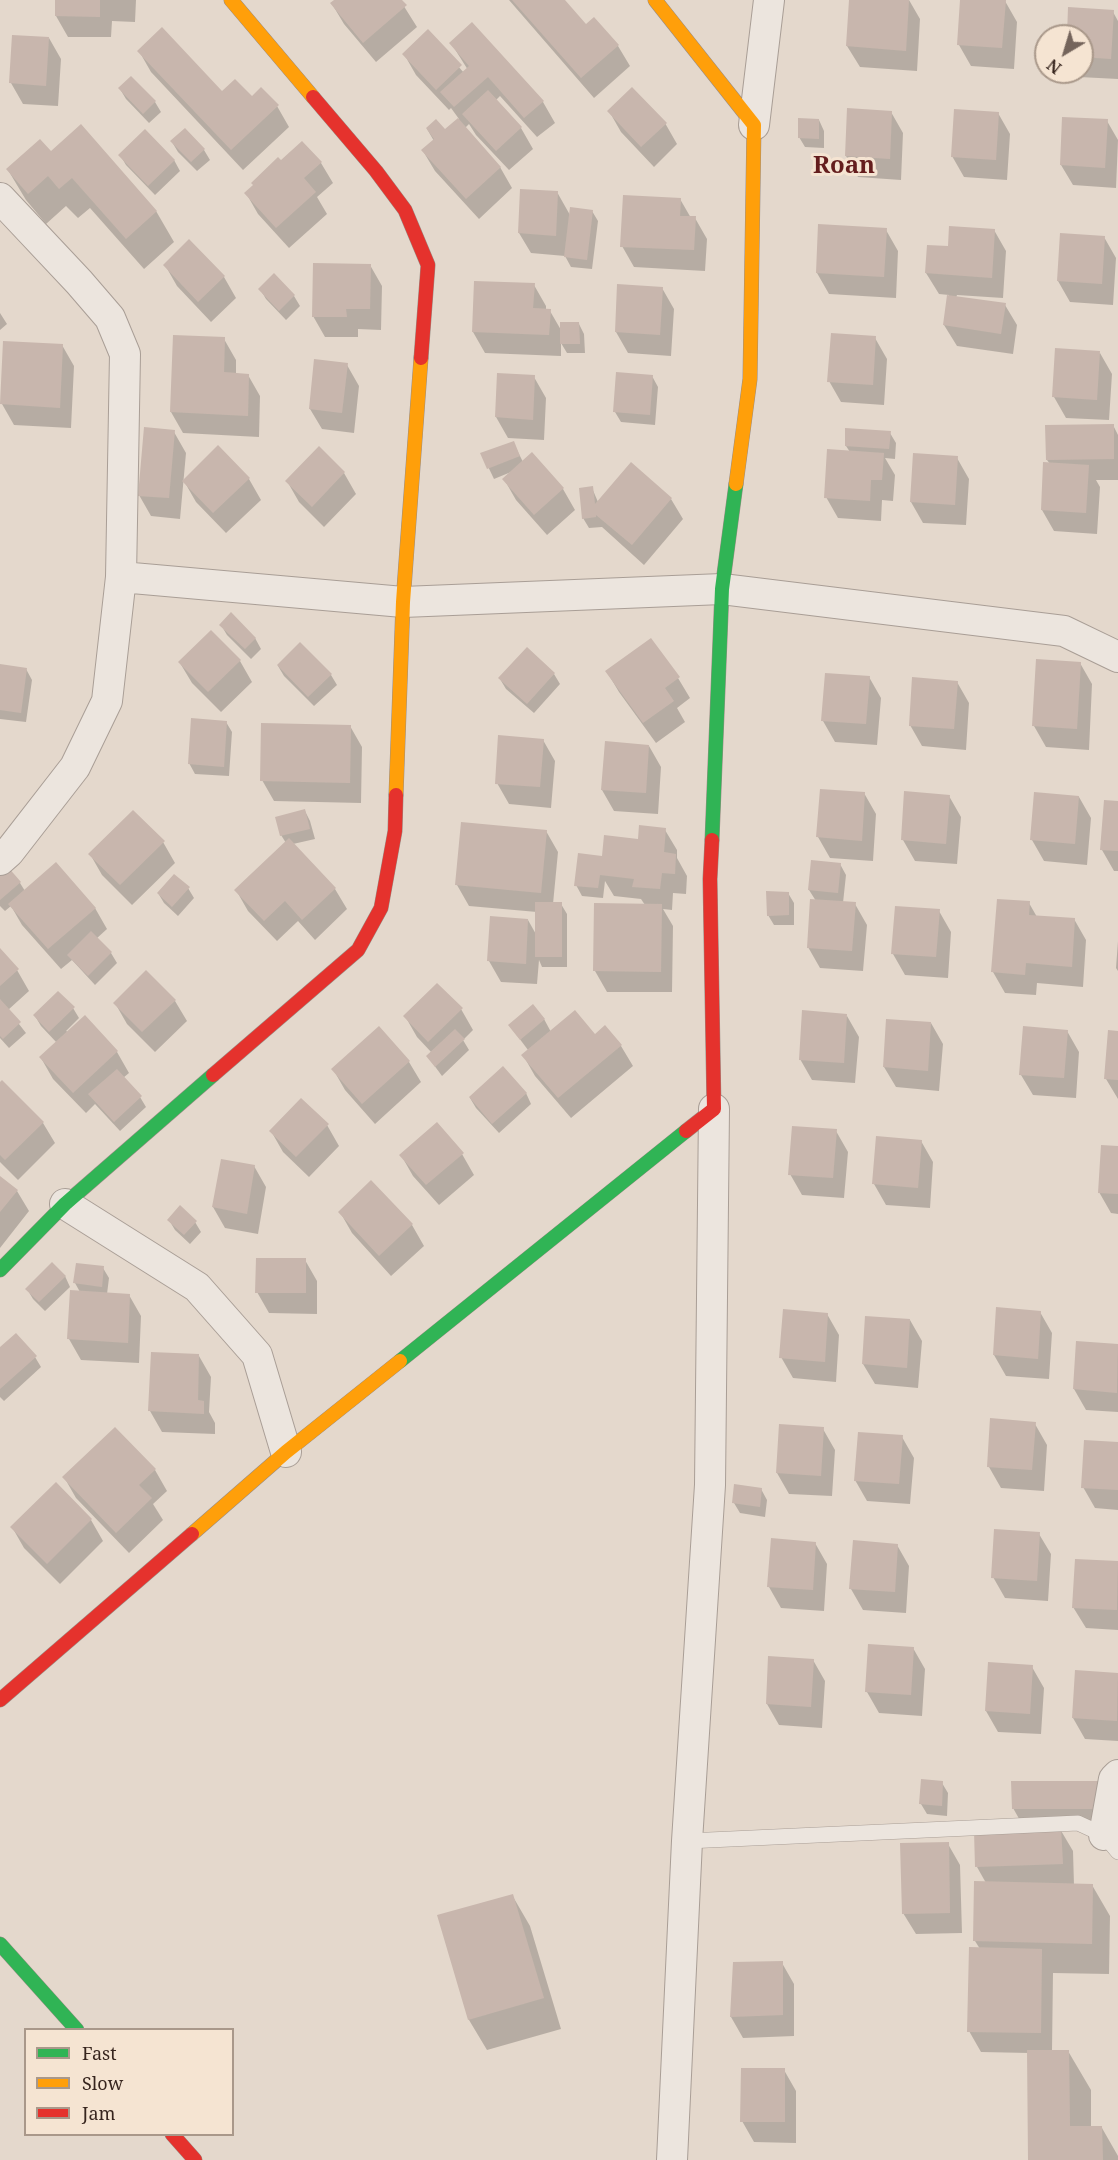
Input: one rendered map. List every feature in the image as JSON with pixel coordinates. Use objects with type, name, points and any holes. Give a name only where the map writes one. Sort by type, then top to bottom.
[{"type":"street","points":[[0,1270],[65,1204],[358,950],[381,908],[395,831],[403,602],[428,265],[405,210],[376,171],[231,0]]},
{"type":"street","points":[[655,0],[754,125]]},
{"type":"street","points":[[672,2160],[687,1841],[710,1485],[714,1109],[710,879],[722,589],[750,379],[754,125],[769,0]]},
{"type":"street","points":[[0,198],[110,318],[125,354],[120,577],[107,701],[75,766],[9,852],[0,860]]},
{"type":"street","points":[[120,577],[403,602],[722,589],[1064,632],[1118,657]]},
{"type":"street","points":[[0,1700],[286,1452],[714,1109]]},
{"type":"street","points":[[65,1204],[197,1287],[257,1355],[286,1452]]},
{"type":"street","points":[[1111,1844],[1114,1779],[1118,1775]]},
{"type":"street","points":[[0,1944],[75,2028]]},
{"type":"street","points":[[174,2136],[195,2160]]},
{"type":"lane","points":[[687,1841],[1078,1823],[1111,1844]]},
{"type":"building","points":[[55,0],[100,0],[100,17],[55,16]]},
{"type":"building","points":[[334,0],[402,0],[407,5],[363,43],[330,3]]},
{"type":"building","points":[[512,0],[565,0],[586,24],[594,17],[619,45],[581,78]]},
{"type":"building","points":[[849,0],[909,0],[906,51],[846,46]]},
{"type":"building","points":[[960,0],[1006,0],[1002,48],[957,45]]},
{"type":"building","points":[[1068,7],[1114,10],[1111,59],[1094,58],[1094,24],[1067,24]]},
{"type":"building","points":[[472,22],[544,101],[524,118],[488,77],[454,107],[440,92],[469,66],[449,43]]},
{"type":"building","points":[[162,27],[222,91],[235,79],[252,96],[261,87],[279,105],[231,150],[137,51]]},
{"type":"building","points":[[428,29],[462,65],[436,90],[402,54]]},
{"type":"building","points":[[12,35],[49,37],[46,86],[9,83]]},
{"type":"building","points":[[131,76],[156,101],[143,114],[118,88]]},
{"type":"building","points":[[632,87],[667,123],[641,147],[607,111]]},
{"type":"building","points":[[488,90],[522,127],[496,151],[462,114]]},
{"type":"building","points":[[847,108],[892,111],[890,159],[845,156]]},
{"type":"building","points":[[954,109],[999,112],[996,160],[951,157]]},
{"type":"building","points":[[1062,117],[1108,119],[1105,168],[1060,165]]},
{"type":"building","points":[[458,118],[501,167],[466,199],[421,150],[434,139],[426,128],[436,119],[445,129]]},
{"type":"building","points":[[798,118],[819,119],[819,139],[798,138]]},
{"type":"building","points":[[81,124],[157,211],[126,239],[72,178],[59,189],[48,176],[28,194],[6,169],[40,139],[51,151]]},
{"type":"building","points":[[185,128],[205,149],[191,162],[170,141]]},
{"type":"building","points":[[145,129],[175,160],[148,186],[118,155]]},
{"type":"building","points":[[302,141],[322,162],[304,178],[316,192],[276,228],[244,193],[278,157],[281,160]]},
{"type":"building","points":[[520,189],[558,191],[556,236],[518,233]]},
{"type":"building","points":[[623,195],[681,198],[680,216],[696,216],[694,250],[620,247]]},
{"type":"building","points":[[570,207],[593,210],[587,260],[564,257]]},
{"type":"building","points":[[818,224],[887,228],[884,277],[816,273]]},
{"type":"building","points":[[949,226],[995,229],[992,278],[925,273],[927,245],[948,246]]},
{"type":"building","points":[[1060,233],[1105,236],[1102,284],[1057,281]]},
{"type":"building","points":[[189,239],[225,276],[198,302],[163,265]]},
{"type":"building","points":[[313,263],[371,264],[370,309],[346,309],[347,317],[312,317]]},
{"type":"building","points":[[274,273],[295,295],[279,311],[258,289]]},
{"type":"building","points":[[474,281],[535,283],[533,308],[551,309],[549,335],[472,332]]},
{"type":"building","points":[[617,284],[663,287],[660,335],[615,332]]},
{"type":"building","points":[[947,295],[1006,303],[1001,334],[943,325]]},
{"type":"building","points":[[560,322],[579,322],[580,344],[560,344]]},
{"type":"building","points":[[831,333],[876,336],[873,385],[827,382]]},
{"type":"building","points":[[173,335],[225,337],[224,372],[249,374],[248,416],[170,412]]},
{"type":"building","points":[[3,341],[63,344],[60,408],[0,404]]},
{"type":"building","points":[[1055,348],[1100,351],[1097,400],[1052,397]]},
{"type":"building","points":[[314,359],[348,363],[342,413],[309,409]]},
{"type":"building","points":[[616,372],[653,375],[650,415],[613,412]]},
{"type":"building","points":[[497,373],[535,375],[533,420],[495,417]]},
{"type":"building","points":[[1114,424],[1114,459],[1046,460],[1045,425]]},
{"type":"building","points":[[144,427],[175,430],[169,498],[138,496]]},
{"type":"building","points":[[845,428],[891,431],[889,449],[845,446]]},
{"type":"building","points":[[514,441],[520,456],[487,469],[480,453]]},
{"type":"building","points":[[218,445],[250,478],[213,513],[182,481]]},
{"type":"building","points":[[319,446],[345,472],[312,507],[285,481]]},
{"type":"building","points":[[827,449],[884,453],[882,480],[871,480],[870,501],[824,498]]},
{"type":"building","points":[[532,452],[564,488],[534,515],[502,479]]},
{"type":"building","points":[[913,453],[958,456],[955,505],[910,502]]},
{"type":"building","points":[[631,462],[672,498],[632,545],[596,515],[596,517],[582,519],[579,488],[593,486],[595,504]]},
{"type":"building","points":[[1043,462],[1089,465],[1086,513],[1041,510]]},
{"type":"building","points":[[231,612],[256,638],[245,649],[219,625]]},
{"type":"building","points":[[211,630],[241,660],[208,692],[178,662]]},
{"type":"building","points":[[651,638],[680,677],[665,688],[674,701],[643,723],[605,671]]},
{"type":"building","points":[[300,642],[332,674],[308,697],[277,665]]},
{"type":"building","points":[[527,647],[555,673],[527,704],[498,678]]},
{"type":"building","points":[[1036,659],[1081,662],[1077,729],[1032,726]]},
{"type":"building","points":[[0,664],[27,668],[21,713],[0,710]]},
{"type":"building","points":[[825,673],[870,676],[866,724],[821,721]]},
{"type":"building","points":[[912,677],[958,681],[954,729],[909,726]]},
{"type":"building","points":[[191,718],[227,721],[224,767],[188,764]]},
{"type":"building","points":[[261,723],[351,725],[350,783],[260,781]]},
{"type":"building","points":[[498,735],[544,739],[540,787],[495,784]]},
{"type":"building","points":[[605,741],[649,745],[646,793],[601,790]]},
{"type":"building","points":[[820,789],[865,792],[862,841],[816,837]]},
{"type":"building","points":[[904,791],[950,795],[946,844],[901,840]]},
{"type":"building","points":[[1034,792],[1079,796],[1075,844],[1030,840]]},
{"type":"building","points":[[1104,800],[1118,801],[1118,851],[1100,850]]},
{"type":"building","points":[[305,809],[310,829],[280,836],[275,817]]},
{"type":"building","points":[[133,810],[165,841],[120,885],[88,854]]},
{"type":"building","points":[[461,822],[547,830],[541,893],[455,885]]},
{"type":"building","points":[[639,825],[666,828],[664,852],[676,854],[675,874],[662,873],[660,889],[632,887],[634,879],[600,875],[598,888],[574,886],[578,853],[602,856],[604,835],[638,839]]},
{"type":"building","points":[[289,838],[336,888],[302,920],[285,901],[264,921],[234,890]]},
{"type":"building","points":[[811,860],[841,863],[838,893],[808,890]]},
{"type":"building","points":[[56,862],[96,908],[48,949],[8,904]]},
{"type":"building","points":[[7,866],[21,882],[0,900],[0,872]]},
{"type":"building","points":[[174,874],[190,887],[172,907],[157,893]]},
{"type":"building","points":[[766,891],[789,892],[789,915],[767,916]]},
{"type":"building","points":[[810,899],[856,902],[852,951],[807,948]]},
{"type":"building","points":[[997,899],[1030,901],[1029,915],[1075,918],[1072,967],[1026,963],[1025,975],[991,972]]},
{"type":"building","points":[[535,902],[562,902],[562,957],[535,957]]},
{"type":"building","points":[[594,903],[662,904],[661,972],[593,971]]},
{"type":"building","points":[[895,906],[940,909],[936,957],[891,954]]},
{"type":"building","points":[[490,916],[528,919],[526,964],[487,961]]},
{"type":"building","points":[[91,931],[112,952],[88,976],[67,955]]},
{"type":"building","points":[[0,948],[19,969],[0,986]]},
{"type":"building","points":[[146,970],[176,1000],[142,1032],[113,1003]]},
{"type":"building","points":[[437,983],[463,1008],[428,1042],[403,1016]]},
{"type":"building","points":[[58,991],[75,1007],[49,1032],[33,1015]]},
{"type":"building","points":[[0,999],[21,1022],[3,1039],[0,1036]]},
{"type":"building","points":[[533,1004],[545,1019],[520,1040],[508,1025]]},
{"type":"building","points":[[575,1010],[595,1034],[605,1025],[622,1045],[558,1098],[521,1055]]},
{"type":"building","points":[[802,1010],[847,1014],[844,1063],[799,1060]]},
{"type":"building","points":[[85,1015],[118,1051],[73,1093],[39,1057]]},
{"type":"building","points":[[886,1019],[931,1022],[928,1071],[883,1067]]},
{"type":"building","points":[[379,1026],[410,1061],[362,1104],[331,1069]]},
{"type":"building","points":[[1023,1026],[1068,1030],[1064,1078],[1019,1075]]},
{"type":"building","points":[[455,1029],[465,1039],[435,1067],[426,1056]]},
{"type":"building","points":[[1108,1030],[1118,1031],[1118,1080],[1104,1079]]},
{"type":"building","points":[[503,1066],[527,1093],[492,1124],[469,1097]]},
{"type":"building","points":[[117,1069],[142,1096],[114,1122],[88,1094]]},
{"type":"building","points":[[2,1080],[44,1122],[5,1160],[0,1155],[0,1082]]},
{"type":"building","points":[[301,1098],[329,1124],[296,1157],[269,1131]]},
{"type":"building","points":[[437,1122],[464,1153],[426,1185],[399,1155]]},
{"type":"building","points":[[792,1126],[837,1129],[833,1178],[788,1175]]},
{"type":"building","points":[[876,1136],[922,1140],[918,1188],[872,1184]]},
{"type":"building","points":[[1101,1145],[1118,1146],[1118,1194],[1098,1193]]},
{"type":"building","points":[[221,1159],[255,1165],[247,1214],[212,1207]]},
{"type":"building","points":[[0,1176],[18,1190],[0,1212]]},
{"type":"building","points":[[371,1180],[413,1224],[379,1256],[338,1212]]},
{"type":"building","points":[[180,1205],[197,1221],[184,1235],[167,1220]]},
{"type":"building","points":[[256,1258],[306,1258],[306,1293],[255,1293]]},
{"type":"building","points":[[52,1262],[66,1276],[39,1302],[25,1289]]},
{"type":"building","points":[[76,1263],[104,1266],[102,1287],[73,1283]]},
{"type":"building","points":[[70,1290],[130,1294],[128,1343],[67,1339]]},
{"type":"building","points":[[996,1307],[1041,1311],[1038,1359],[993,1355]]},
{"type":"building","points":[[783,1309],[828,1313],[825,1362],[779,1358]]},
{"type":"building","points":[[865,1316],[910,1319],[907,1368],[862,1364]]},
{"type":"building","points":[[16,1333],[37,1356],[0,1389],[0,1347]]},
{"type":"building","points":[[1076,1341],[1118,1344],[1117,1393],[1073,1389]]},
{"type":"building","points":[[151,1352],[199,1354],[198,1400],[204,1401],[204,1414],[148,1411]]},
{"type":"building","points":[[990,1418],[1036,1422],[1032,1470],[987,1467]]},
{"type":"building","points":[[779,1424],[824,1427],[821,1476],[776,1473]]},
{"type":"building","points":[[115,1427],[156,1469],[139,1485],[152,1498],[116,1533],[62,1477]]},
{"type":"building","points":[[858,1432],[903,1435],[899,1484],[854,1481]]},
{"type":"building","points":[[1084,1440],[1118,1442],[1118,1490],[1081,1488]]},
{"type":"building","points":[[56,1482],[92,1519],[47,1564],[10,1527]]},
{"type":"building","points":[[734,1484],[762,1488],[760,1507],[732,1503]]},
{"type":"building","points":[[994,1529],[1040,1532],[1037,1581],[991,1578]]},
{"type":"building","points":[[771,1538],[816,1542],[813,1590],[767,1587]]},
{"type":"building","points":[[853,1540],[898,1544],[895,1592],[849,1589]]},
{"type":"building","points":[[1075,1559],[1118,1561],[1117,1610],[1072,1608]]},
{"type":"building","points":[[868,1644],[914,1647],[911,1695],[865,1692]]},
{"type":"building","points":[[768,1656],[814,1659],[811,1707],[766,1704]]},
{"type":"building","points":[[988,1662],[1033,1665],[1030,1714],[985,1711]]},
{"type":"building","points":[[1075,1670],[1118,1673],[1117,1721],[1072,1718]]},
{"type":"building","points":[[921,1779],[943,1781],[942,1806],[919,1804]]},
{"type":"building","points":[[1011,1781],[1118,1781],[1118,1809],[1012,1809]]},
{"type":"building","points":[[1061,1828],[1063,1864],[975,1867],[974,1831]]},
{"type":"building","points":[[949,1842],[950,1913],[902,1914],[900,1843]]},
{"type":"building","points":[[974,1881],[1093,1884],[1092,1944],[973,1941]]},
{"type":"building","points":[[513,1894],[544,1998],[468,2020],[437,1915]]},
{"type":"building","points":[[969,1947],[1042,1949],[1041,2033],[967,2032]]},
{"type":"building","points":[[783,1961],[783,2015],[730,2017],[733,1962]]},
{"type":"building","points":[[1027,2050],[1069,2050],[1070,2126],[1102,2126],[1103,2160],[1028,2160]]},
{"type":"building","points":[[741,2068],[785,2068],[785,2122],[740,2122]]},
{"type":"traffic: fast","points":[[712,840],[722,589],[736,484]]},
{"type":"traffic: fast","points":[[0,1270],[65,1204],[213,1075]]},
{"type":"traffic: fast","points":[[400,1361],[686,1131]]},
{"type":"traffic: fast","points":[[0,1944],[75,2028]]},
{"type":"traffic: slow","points":[[231,0],[313,97]]},
{"type":"traffic: slow","points":[[655,0],[754,125],[750,379],[736,484]]},
{"type":"traffic: slow","points":[[396,795],[403,602],[421,358]]},
{"type":"traffic: slow","points":[[192,1534],[286,1452],[400,1361]]},
{"type":"traffic: jam","points":[[313,97],[376,171],[405,210],[428,265],[421,358]]},
{"type":"traffic: jam","points":[[213,1075],[358,950],[381,908],[395,831],[396,795]]},
{"type":"traffic: jam","points":[[686,1131],[714,1109],[710,879],[712,840]]},
{"type":"traffic: jam","points":[[0,1700],[192,1534]]},
{"type":"traffic: jam","points":[[174,2136],[195,2160]]},
{"type":"district","name":"Roan","points":[[844,166]]}]
